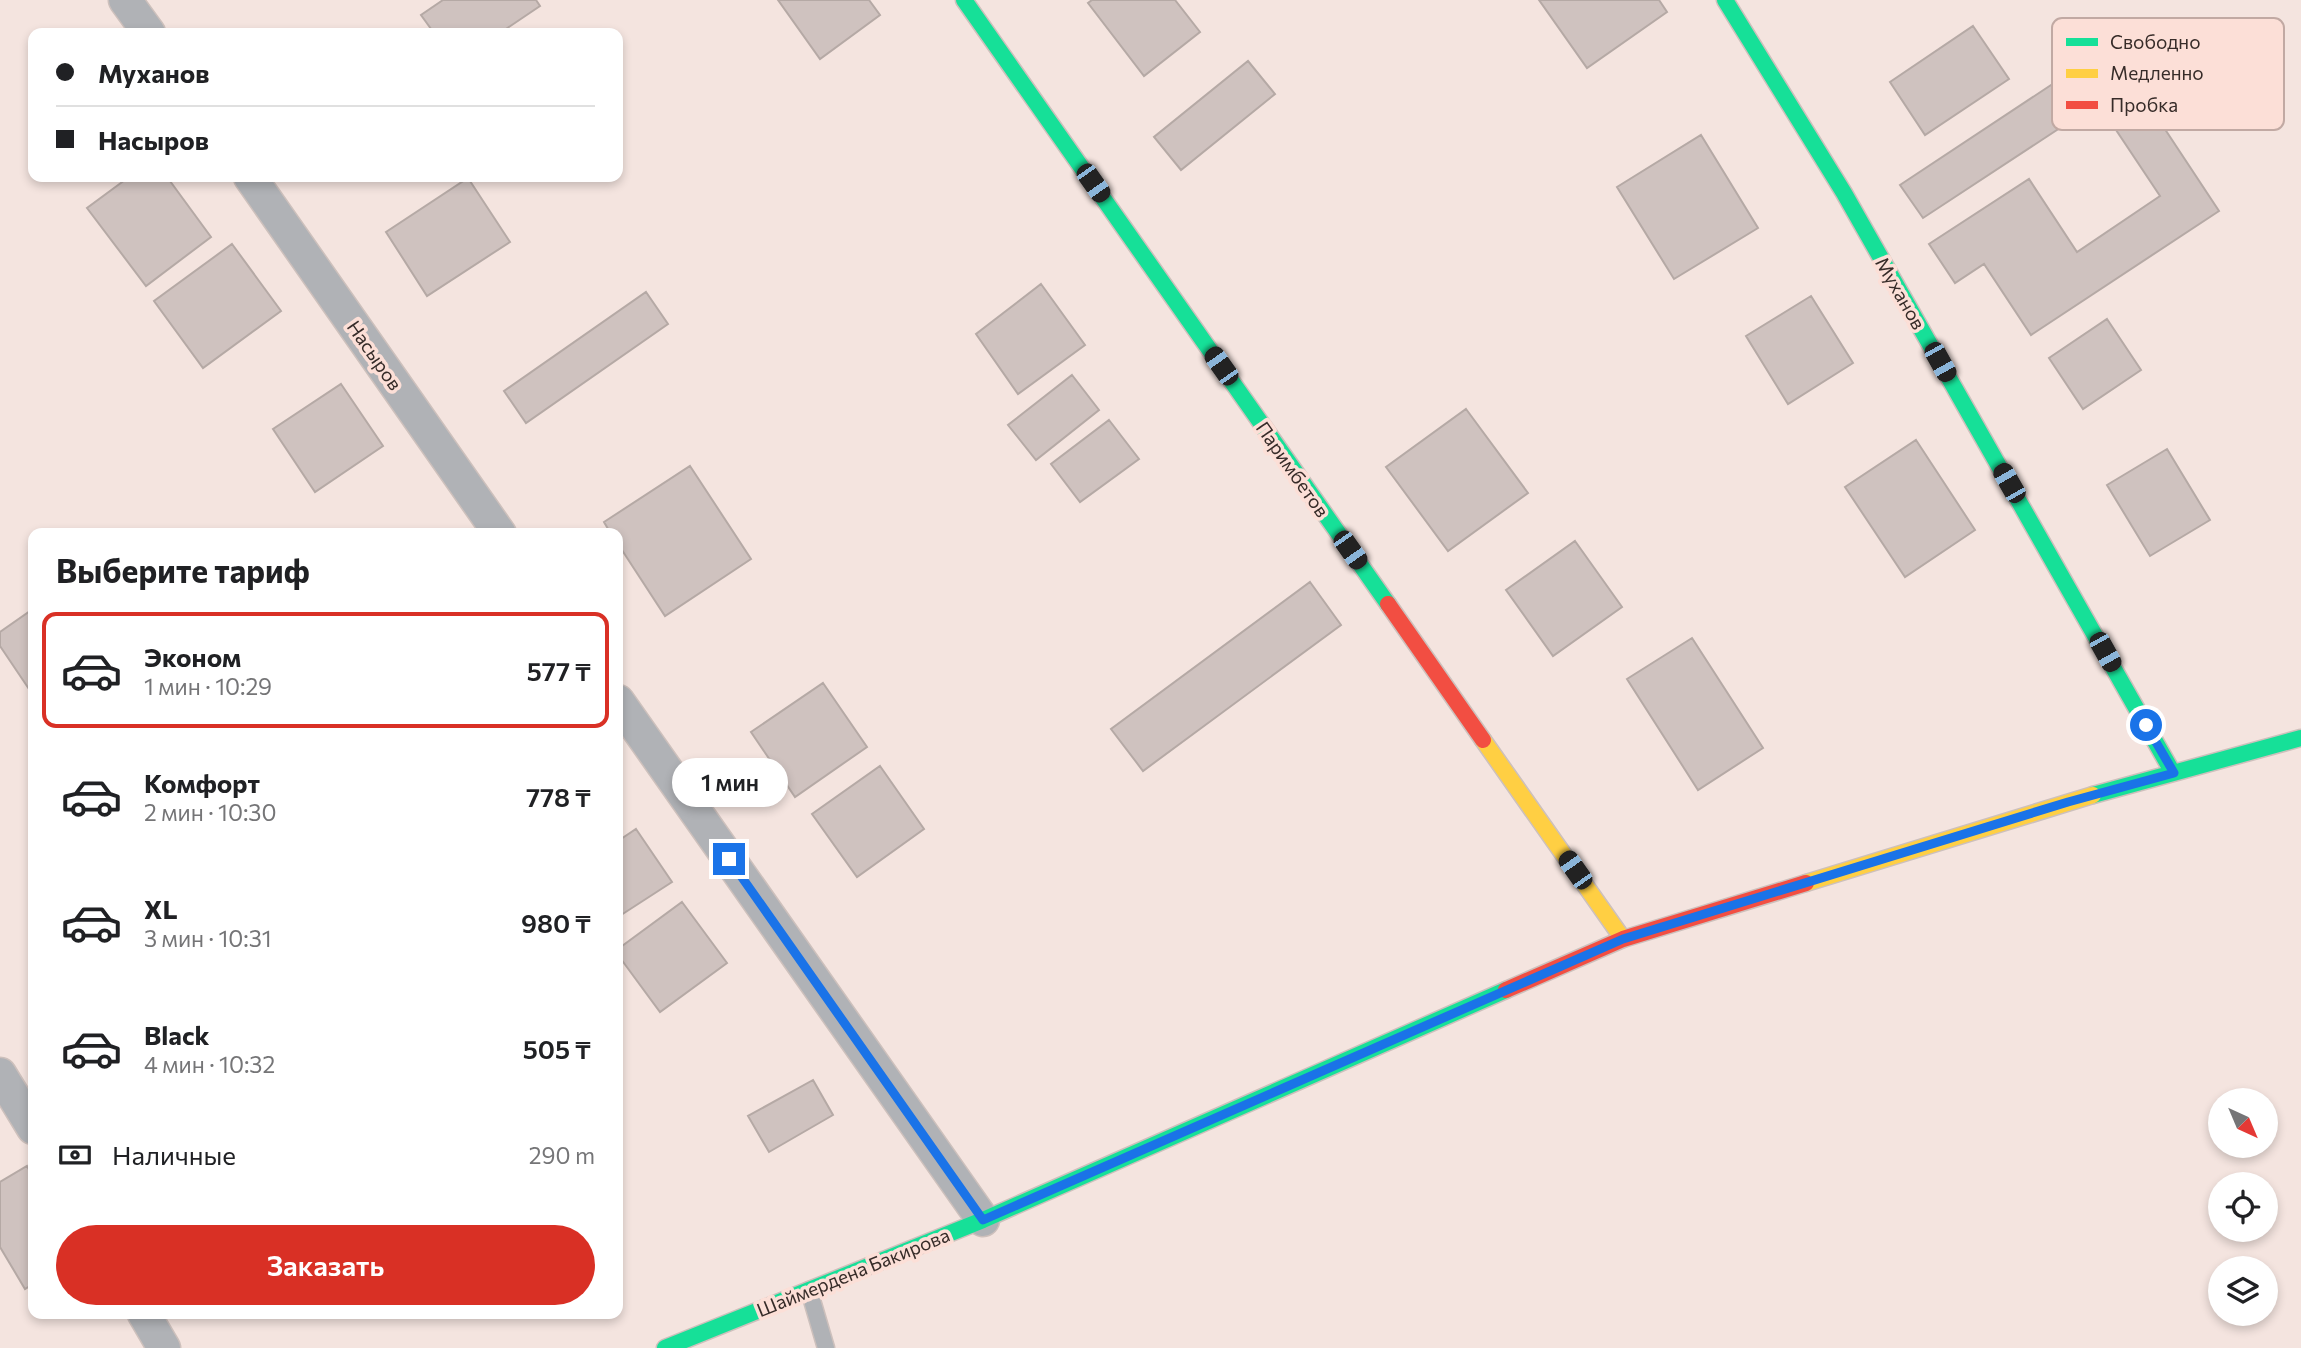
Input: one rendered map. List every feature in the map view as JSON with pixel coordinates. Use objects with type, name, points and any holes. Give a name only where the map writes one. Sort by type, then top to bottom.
[{"type":"street","points":[[125,0],[145,28]]},
{"type":"street","name":"Паримбетов","points":[[964,0],[1623,939]]},
{"type":"street","name":"Муханов","points":[[1725,0],[1844,193],[2174,773]]},
{"type":"street","name":"Насыров","points":[[254,182],[496,528]]},
{"type":"street","points":[[623,708],[983,1220]]},
{"type":"street","name":"Шаймердена Бакирова","points":[[665,1348],[983,1220],[1623,939],[2068,802],[2301,738]]},
{"type":"street","points":[[0,1074],[28,1120]]},
{"type":"street","points":[[147,1319],[164,1348]]},
{"type":"lane","points":[[809,1290],[826,1348]]},
{"type":"building","points":[[443,0],[536,0],[540,6],[507,28],[430,28],[421,15]]},
{"type":"building","points":[[778,0],[869,0],[880,15],[820,59]]},
{"type":"building","points":[[1092,0],[1175,0],[1200,32],[1144,76],[1088,3]]},
{"type":"building","points":[[1539,0],[1659,0],[1667,12],[1587,68]]},
{"type":"building","points":[[1973,26],[2009,79],[1925,135],[1890,82]]},
{"type":"building","points":[[1248,61],[1275,94],[1181,170],[1154,137]]},
{"type":"building","points":[[2052,84],[2052,130],[2057,130],[1923,218],[1900,185]]},
{"type":"building","points":[[2116,130],[2165,130],[2219,211],[2031,335],[1984,264],[1955,283],[1929,244],[2029,179],[2077,252],[2160,196]]},
{"type":"building","points":[[1701,135],[1758,228],[1674,279],[1617,187]]},
{"type":"building","points":[[122,182],[171,182],[211,237],[146,286],[87,208]]},
{"type":"building","points":[[462,182],[471,182],[510,242],[427,296],[386,232]]},
{"type":"building","points":[[232,244],[281,311],[203,368],[154,301]]},
{"type":"building","points":[[1041,284],[1085,345],[1018,394],[976,334]]},
{"type":"building","points":[[646,292],[668,324],[526,423],[504,391]]},
{"type":"building","points":[[1811,296],[1853,363],[1788,404],[1746,336]]},
{"type":"building","points":[[2107,319],[2141,370],[2083,409],[2049,358]]},
{"type":"building","points":[[1072,375],[1099,410],[1036,460],[1008,425]]},
{"type":"building","points":[[341,384],[383,446],[315,492],[273,429]]},
{"type":"building","points":[[1466,409],[1528,493],[1448,551],[1386,467]]},
{"type":"building","points":[[1109,420],[1139,459],[1080,502],[1051,464]]},
{"type":"building","points":[[1916,440],[1975,530],[1905,577],[1845,487]]},
{"type":"building","points":[[2167,449],[2210,520],[2150,556],[2107,485]]},
{"type":"building","points":[[690,466],[751,559],[665,616],[623,552],[623,528],[608,528],[604,522]]},
{"type":"building","points":[[1575,541],[1622,607],[1553,656],[1506,590]]},
{"type":"building","points":[[1310,582],[1341,625],[1143,771],[1111,729]]},
{"type":"building","points":[[28,612],[28,688],[0,646],[0,632]]},
{"type":"building","points":[[1692,638],[1763,748],[1698,790],[1627,679]]},
{"type":"building","points":[[823,683],[867,747],[795,797],[751,732]]},
{"type":"building","points":[[880,766],[924,829],[857,877],[812,814]]},
{"type":"building","points":[[636,829],[672,882],[623,914],[623,838]]},
{"type":"building","points":[[682,902],[727,963],[660,1012],[623,962],[623,945]]},
{"type":"building","points":[[813,1080],[833,1115],[769,1152],[748,1116]]},
{"type":"building","points":[[27,1166],[28,1287],[25,1289],[0,1247],[0,1182]]},
{"type":"traffic: fast","points":[[964,0],[1388,604]]},
{"type":"traffic: fast","points":[[1725,0],[1844,193],[2173,773]]},
{"type":"traffic: fast","points":[[2093,795],[2301,738]]},
{"type":"traffic: fast","points":[[665,1348],[983,1220],[1506,990]]},
{"type":"traffic: slow","points":[[1483,740],[1623,939]]},
{"type":"traffic: slow","points":[[1806,883],[2093,795]]},
{"type":"traffic: jam","points":[[1388,604],[1483,740]]},
{"type":"traffic: jam","points":[[1506,990],[1623,939],[1806,883]]},
{"type":"route","points":[[729,859],[983,1220],[1623,939],[2068,802],[2174,773],[2146,725]]}]
